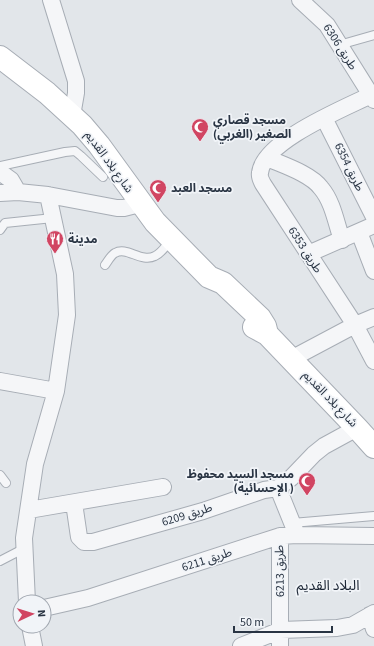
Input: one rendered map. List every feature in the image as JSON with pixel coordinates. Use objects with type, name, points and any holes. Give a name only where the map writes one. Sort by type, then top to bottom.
[{"type":"street","points":[[51,0],[76,81],[76,93],[72,116]]},
{"type":"street","name":"طريق 6306","points":[[300,0],[327,25],[372,97]]},
{"type":"street","name":"شارع بلاد القديم","points":[[0,57],[32,81],[72,116],[99,145],[140,204],[155,222],[209,277],[222,282],[260,318],[268,334],[374,447]]},
{"type":"street","points":[[342,240],[330,205],[321,187],[314,180],[267,158],[284,141],[324,118],[372,97]]},
{"type":"street","name":"طريق 6354","points":[[324,118],[374,217]]},
{"type":"street","name":"طريق 6353","points":[[267,158],[262,166],[260,179],[355,325],[374,361]]},
{"type":"street","points":[[0,172],[11,180],[18,192]]},
{"type":"street","points":[[0,193],[18,192],[48,195],[117,208],[140,204]]},
{"type":"street","points":[[27,594],[24,538],[35,464],[56,391],[67,315],[65,274],[48,195]]},
{"type":"street","points":[[308,254],[374,225]]},
{"type":"street","points":[[358,232],[374,271]]},
{"type":"street","points":[[291,359],[355,325],[374,317]]},
{"type":"street","points":[[0,380],[56,391]]},
{"type":"street","name":"طريق 6209","points":[[74,503],[80,537],[84,542],[93,542],[203,511],[264,490],[278,488],[291,478],[319,450],[357,428]]},
{"type":"street","points":[[29,510],[163,487]]},
{"type":"street","points":[[278,488],[295,529]]},
{"type":"street","name":"طريق 6211","points":[[52,606],[88,598],[280,536],[295,529],[374,536]]},
{"type":"street","name":"طريق 6213","points":[[280,536],[280,646]]},
{"type":"street","points":[[241,646],[281,630],[344,627],[373,619]]},
{"type":"street","points":[[32,634],[34,646]]},
{"type":"lane","points":[[339,45],[374,35]]},
{"type":"lane","points":[[0,166],[65,152],[75,152],[103,177]]},
{"type":"lane","points":[[0,230],[5,223],[53,218]]},
{"type":"lane","points":[[105,265],[113,254],[119,251],[145,258],[154,257],[172,240]]},
{"type":"lane","points":[[0,475],[6,483]]},
{"type":"lane","points":[[295,529],[374,516]]},
{"type":"lane","points":[[0,561],[25,548]]},
{"type":"place","name":"مسجد قصاري الصغير (الغربي)","points":[[200,142]]},
{"type":"place","name":"مسجد العبد","points":[[158,203]]},
{"type":"place","name":"مدينة","points":[[55,254]]},
{"type":"place","name":"مسجد السيد محفوظ (الإحسائية )","points":[[307,496]]},
{"type":"district","name":"البلاد القديم","points":[[328,586]]}]
